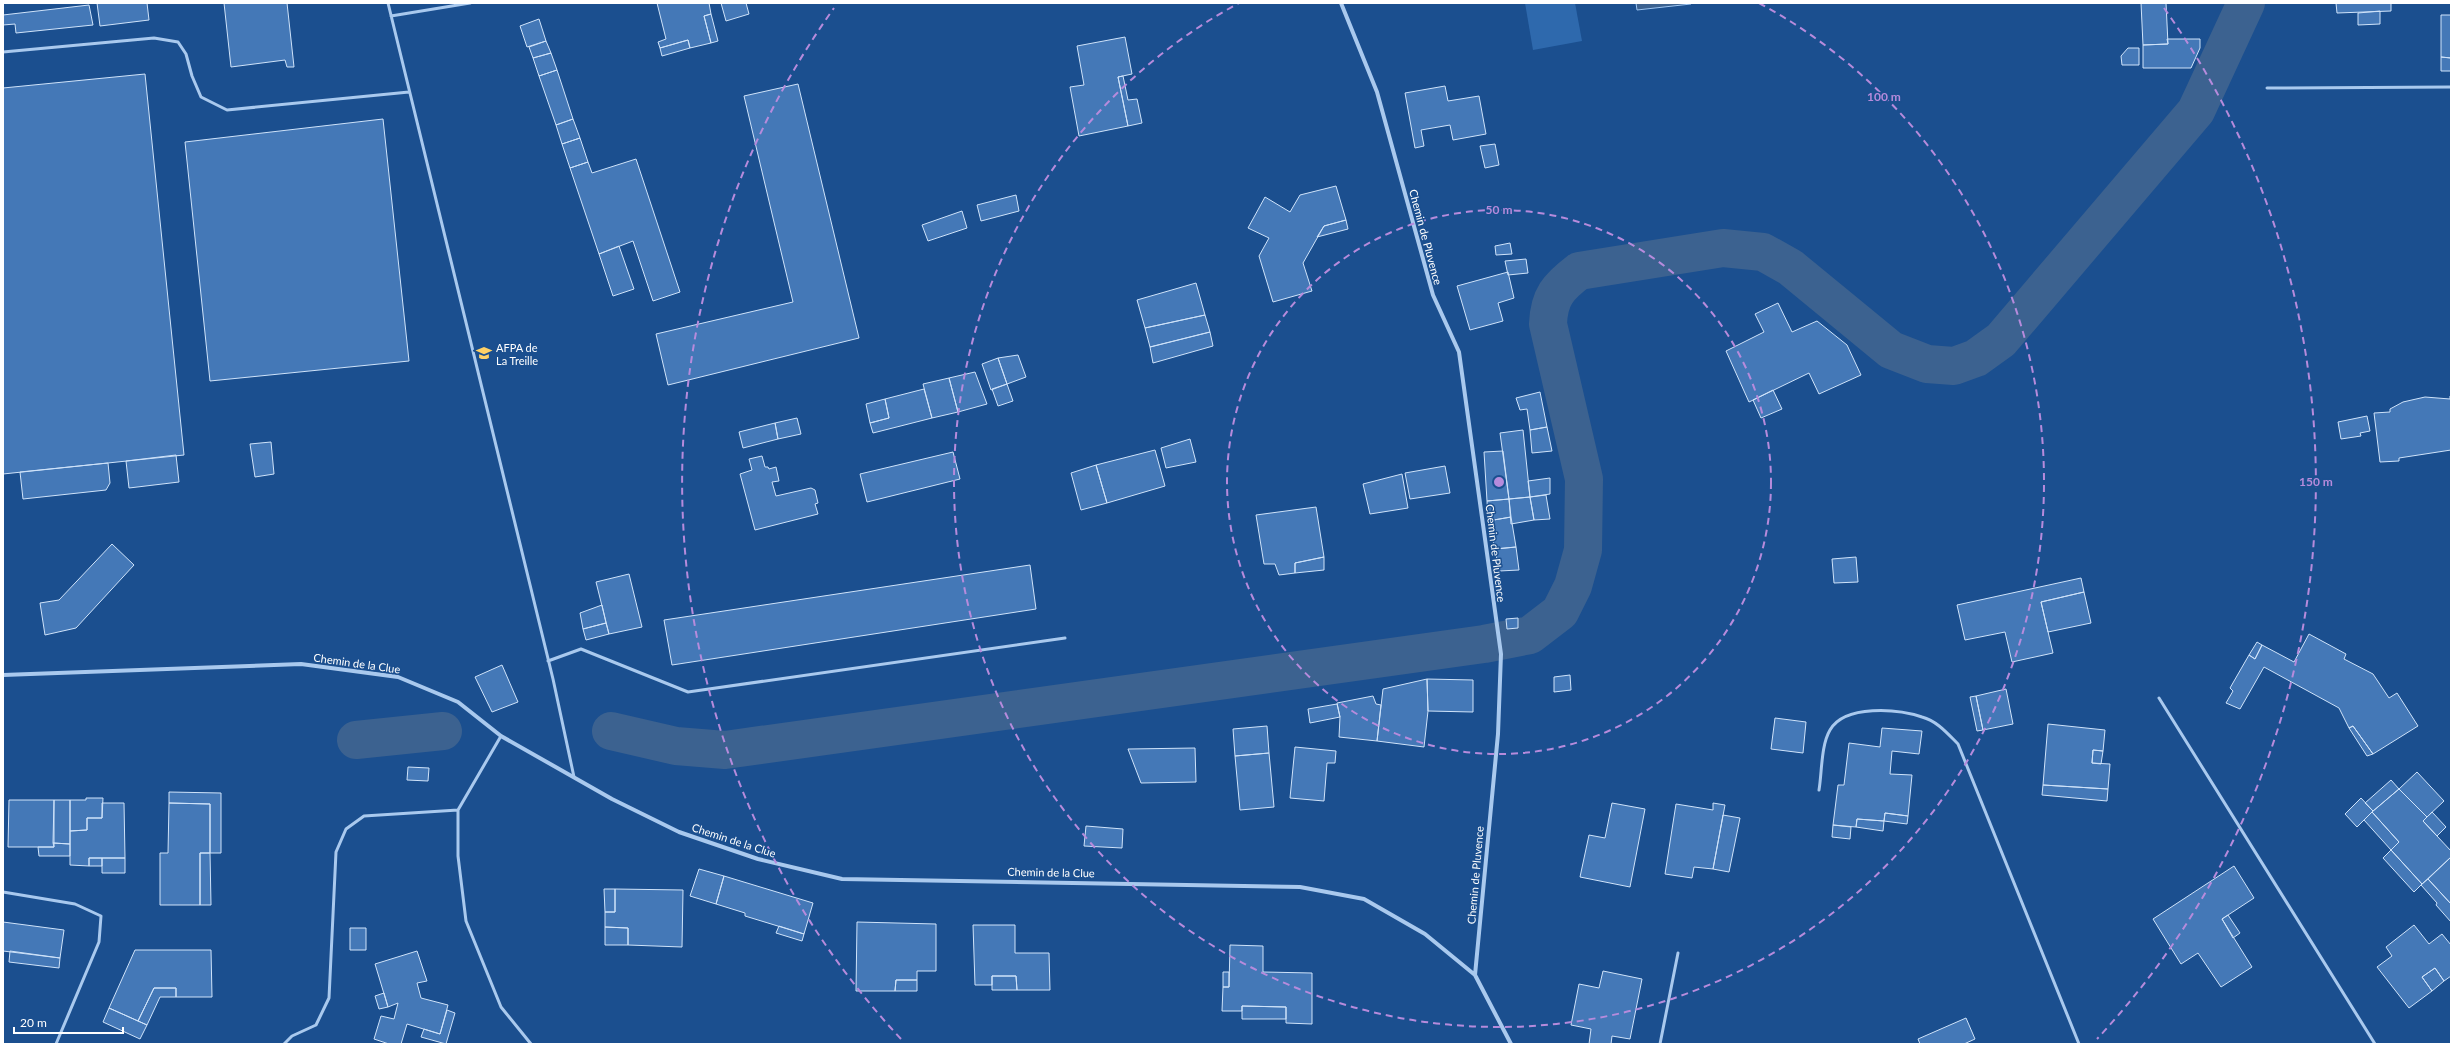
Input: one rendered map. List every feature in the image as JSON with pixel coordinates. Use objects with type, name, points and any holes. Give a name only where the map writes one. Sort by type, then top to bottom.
[{"type":"street","name":"Chemin de Pluvence","points":[[1341,3],[1377,92],[1433,295],[1459,352],[1501,654],[1498,734],[1475,975]]},
{"type":"street","name":"Chemin de la Clue","points":[[3,675],[308,665],[398,677],[458,702],[501,736],[574,778],[679,832],[758,859],[842,879],[1300,887],[1364,899],[1425,934],[1475,975]]},
{"type":"street","points":[[1475,975],[1511,1044]]},
{"type":"lane","points":[[388,3],[548,661],[574,778]]},
{"type":"lane","points":[[391,16],[470,3]]},
{"type":"lane","points":[[3,52],[154,38],[178,42],[186,54],[192,76],[201,97],[227,110],[409,92]]},
{"type":"lane","points":[[2267,88],[2451,87]]},
{"type":"lane","points":[[548,661],[581,649],[688,692],[1065,638]]},
{"type":"lane","points":[[2158,698],[2375,1044]]},
{"type":"lane","points":[[1820,790],[1825,746],[1830,729],[1845,717],[1868,710],[1895,712],[1922,717],[1940,726],[1958,744],[2079,1044]]},
{"type":"lane","points":[[501,736],[458,810],[458,856],[466,921],[501,1007],[531,1044]]},
{"type":"lane","points":[[284,1044],[292,1036],[316,1025],[329,998],[336,852],[346,829],[364,816],[458,810]]},
{"type":"lane","points":[[3,892],[75,904],[101,916],[99,942],[56,1044]]},
{"type":"lane","points":[[1660,1044],[1678,953]]},
{"type":"shaded area","points":[[1525,3],[1575,3],[1582,41],[1533,50]]},
{"type":"shaded area","points":[[1636,3],[1691,3],[1691,4],[1637,10]]},
{"type":"building","points":[[97,3],[147,3],[149,20],[100,26]]},
{"type":"building","points":[[224,3],[287,3],[294,67],[287,67],[285,60],[231,67]]},
{"type":"building","points":[[657,3],[709,3],[711,14],[704,16],[711,43],[690,48],[688,40],[660,48],[658,42],[666,39]]},
{"type":"building","points":[[721,3],[746,3],[749,14],[726,21]]},
{"type":"building","points":[[2141,3],[2166,3],[2168,44],[2143,45]]},
{"type":"building","points":[[2336,3],[2391,3],[2391,11],[2337,13]]},
{"type":"building","points":[[89,5],[93,25],[16,33],[15,24],[3,25],[3,15]]},
{"type":"building","points":[[2380,11],[2380,24],[2358,25],[2358,13]]},
{"type":"building","points":[[711,14],[718,41],[711,43],[704,16]]},
{"type":"building","points":[[2441,15],[2451,15],[2451,58],[2441,57]]},
{"type":"building","points":[[539,19],[546,41],[527,47],[520,26]]},
{"type":"building","points":[[1125,37],[1132,74],[1118,77],[1128,126],[1079,136],[1070,87],[1084,85],[1077,46]]},
{"type":"building","points":[[2167,39],[2200,39],[2200,48],[2191,68],[2143,68],[2143,45],[2168,44]]},
{"type":"building","points":[[688,40],[690,48],[662,56],[660,48]]},
{"type":"building","points":[[546,41],[551,53],[533,58],[529,47]]},
{"type":"building","points":[[2128,48],[2139,48],[2139,65],[2122,65],[2121,56]]},
{"type":"building","points":[[551,53],[557,70],[539,76],[533,58]]},
{"type":"building","points":[[2441,57],[2451,58],[2451,71],[2441,71]]},
{"type":"building","points":[[557,70],[573,119],[556,125],[539,76]]},
{"type":"building","points":[[145,74],[184,455],[3,474],[3,88]]},
{"type":"building","points":[[1123,76],[1128,100],[1137,99],[1142,123],[1128,126],[1118,77]]},
{"type":"building","points":[[798,84],[859,338],[668,385],[656,334],[793,302],[744,96]]},
{"type":"building","points":[[1445,86],[1448,101],[1479,96],[1486,134],[1453,140],[1450,125],[1421,130],[1424,146],[1415,148],[1405,93]]},
{"type":"building","points":[[383,119],[409,361],[210,381],[185,142]]},
{"type":"building","points":[[573,119],[580,138],[562,144],[556,125]]},
{"type":"building","points":[[580,138],[588,162],[570,168],[562,144]]},
{"type":"building","points":[[1495,144],[1499,165],[1485,168],[1480,146]]},
{"type":"building","points":[[636,159],[680,292],[653,301],[633,241],[599,254],[570,168],[588,162],[592,173]]},
{"type":"building","points":[[1336,186],[1346,220],[1324,226],[1303,263],[1312,291],[1273,302],[1259,256],[1269,238],[1248,228],[1265,197],[1290,212],[1300,195]]},
{"type":"building","points":[[1016,195],[1019,211],[981,221],[977,205]]},
{"type":"building","points":[[962,211],[967,228],[928,241],[922,225]]},
{"type":"building","points":[[1346,220],[1348,229],[1317,237],[1324,226]]},
{"type":"building","points":[[1510,243],[1512,254],[1496,255],[1495,246]]},
{"type":"building","points":[[619,246],[634,289],[613,296],[599,254]]},
{"type":"building","points":[[1526,259],[1528,273],[1508,275],[1505,261]]},
{"type":"building","points":[[1508,272],[1514,298],[1498,303],[1503,321],[1470,330],[1457,286]]},
{"type":"building","points":[[1196,283],[1205,315],[1145,328],[1137,300]]},
{"type":"building","points":[[1778,303],[1792,332],[1817,321],[1847,345],[1861,375],[1819,394],[1809,373],[1749,402],[1726,351],[1764,332],[1755,314]]},
{"type":"building","points":[[1205,315],[1210,332],[1150,347],[1145,328]]},
{"type":"building","points":[[1210,332],[1213,346],[1153,363],[1150,347]]},
{"type":"building","points":[[1018,355],[1026,377],[1007,384],[998,358]]},
{"type":"building","points":[[998,358],[1007,384],[991,390],[982,364]]},
{"type":"building","points":[[975,372],[987,404],[958,412],[949,378]]},
{"type":"building","points":[[949,378],[958,412],[932,418],[923,384]]},
{"type":"building","points":[[1007,384],[1013,401],[998,406],[992,389]]},
{"type":"building","points":[[924,389],[932,418],[873,433],[870,423],[889,418],[885,399]]},
{"type":"building","points":[[1773,390],[1782,409],[1761,418],[1753,400]]},
{"type":"building","points":[[1540,392],[1547,427],[1530,430],[1527,409],[1520,410],[1516,398]]},
{"type":"building","points":[[2450,396],[2451,450],[2399,458],[2399,461],[2380,462],[2374,413],[2390,412],[2390,409],[2403,402],[2425,397],[2450,399]]},
{"type":"building","points":[[885,399],[889,418],[870,423],[866,404]]},
{"type":"building","points":[[2367,416],[2370,431],[2360,433],[2361,436],[2341,439],[2338,422]]},
{"type":"building","points":[[797,418],[801,434],[778,439],[775,423]]},
{"type":"building","points":[[775,423],[778,439],[743,448],[739,432]]},
{"type":"building","points":[[1547,427],[1552,451],[1532,453],[1530,430]]},
{"type":"building","points":[[1523,430],[1530,497],[1509,499],[1500,433]]},
{"type":"building","points":[[1190,439],[1196,462],[1166,468],[1161,448]]},
{"type":"building","points":[[271,442],[274,474],[255,477],[250,444]]},
{"type":"building","points":[[1155,450],[1165,486],[1107,503],[1096,465]]},
{"type":"building","points":[[1503,451],[1509,499],[1487,501],[1484,452]]},
{"type":"building","points":[[953,452],[960,479],[867,502],[860,474]]},
{"type":"building","points":[[176,455],[179,482],[129,488],[126,461]]},
{"type":"building","points":[[762,456],[765,467],[768,467],[769,469],[776,467],[779,481],[772,482],[776,496],[811,488],[815,490],[818,503],[815,504],[818,514],[755,530],[740,474],[752,470],[749,459]]},
{"type":"building","points":[[108,463],[110,483],[106,490],[23,499],[20,472]]},
{"type":"building","points":[[1096,465],[1107,503],[1081,510],[1071,473]]},
{"type":"building","points":[[1445,466],[1450,493],[1410,499],[1405,473]]},
{"type":"building","points":[[1402,474],[1408,508],[1370,514],[1363,484]]},
{"type":"building","points":[[1550,478],[1550,494],[1530,497],[1528,481]]},
{"type":"building","points":[[1546,495],[1550,519],[1534,520],[1530,497]]},
{"type":"building","points":[[1530,497],[1534,520],[1511,524],[1509,499]]},
{"type":"building","points":[[1509,499],[1511,517],[1488,521],[1487,501]]},
{"type":"building","points":[[1316,507],[1324,557],[1295,563],[1295,573],[1279,575],[1275,564],[1264,564],[1256,515]]},
{"type":"building","points":[[1511,517],[1516,547],[1495,549],[1488,521]]},
{"type":"building","points":[[112,544],[134,565],[76,628],[45,635],[40,603],[59,600]]},
{"type":"building","points":[[1516,547],[1519,570],[1499,571],[1495,549]]},
{"type":"building","points":[[1324,557],[1324,570],[1295,573],[1295,563]]},
{"type":"building","points":[[1856,557],[1858,582],[1834,583],[1832,559]]},
{"type":"building","points":[[1030,565],[1036,609],[672,665],[664,620]]},
{"type":"building","points":[[629,574],[642,627],[609,634],[596,582]]},
{"type":"building","points":[[2081,578],[2084,592],[2041,602],[2053,653],[2012,662],[2005,632],[1965,640],[1957,605]]},
{"type":"building","points":[[2084,592],[2091,623],[2048,632],[2041,602]]},
{"type":"building","points":[[602,605],[606,623],[583,629],[580,613]]},
{"type":"building","points":[[1518,618],[1518,628],[1507,629],[1506,619]]},
{"type":"building","points":[[606,623],[609,634],[586,640],[583,629]]},
{"type":"building","points":[[2309,634],[2346,654],[2344,659],[2373,674],[2389,698],[2397,693],[2418,726],[2373,754],[2353,726],[2349,728],[2339,708],[2264,667],[2240,709],[2226,703],[2233,691],[2230,688],[2249,655],[2255,659],[2262,645],[2294,662]]},
{"type":"building","points":[[2257,642],[2262,645],[2255,659],[2249,655]]},
{"type":"building","points":[[502,665],[518,702],[492,712],[475,677]]},
{"type":"building","points":[[1570,675],[1571,690],[1554,692],[1554,677]]},
{"type":"building","points":[[1427,679],[1473,680],[1473,712],[1428,711]]},
{"type":"building","points":[[1427,679],[1428,711],[1424,747],[1377,741],[1383,689]]},
{"type":"building","points":[[2006,689],[2013,724],[1983,730],[1976,696]]},
{"type":"building","points":[[1373,696],[1376,704],[1381,705],[1377,741],[1339,737],[1340,717],[1337,703]]},
{"type":"building","points":[[1976,696],[1983,730],[1977,731],[1970,697]]},
{"type":"building","points":[[1337,704],[1340,717],[1310,723],[1308,709]]},
{"type":"building","points":[[1775,718],[1806,722],[1803,753],[1771,749]]},
{"type":"building","points":[[2048,724],[2105,730],[2103,751],[2093,750],[2092,763],[2110,764],[2108,789],[2043,785]]},
{"type":"building","points":[[1267,726],[1269,753],[1235,756],[1233,729]]},
{"type":"building","points":[[2353,726],[2373,754],[2367,756],[2349,728]]},
{"type":"building","points":[[1882,728],[1922,731],[1919,754],[1892,751],[1890,774],[1912,775],[1908,816],[1885,813],[1884,821],[1857,819],[1856,827],[1833,825],[1838,785],[1844,785],[1849,743],[1880,747]]},
{"type":"building","points":[[1295,747],[1336,751],[1335,763],[1327,763],[1324,801],[1290,798]]},
{"type":"building","points":[[1195,748],[1196,782],[1141,783],[1128,749]]},
{"type":"building","points":[[2093,750],[2103,751],[2101,764],[2092,763]]},
{"type":"building","points":[[1269,753],[1274,807],[1240,810],[1235,756]]},
{"type":"building","points":[[408,767],[429,768],[428,781],[407,780]]},
{"type":"building","points":[[2417,772],[2444,801],[2427,817],[2399,789]]},
{"type":"building","points":[[2391,780],[2399,789],[2373,811],[2365,803]]},
{"type":"building","points":[[2043,785],[2108,789],[2107,801],[2042,795]]},
{"type":"building","points":[[2399,789],[2427,817],[2423,821],[2451,851],[2451,857],[2422,884],[2391,850],[2399,842],[2372,812]]},
{"type":"building","points":[[169,792],[221,793],[221,853],[210,853],[210,804],[169,803]]},
{"type":"building","points":[[86,798],[103,798],[102,818],[87,818],[87,830],[70,831],[70,800],[86,800]]},
{"type":"building","points":[[2361,798],[2373,811],[2357,827],[2345,814]]},
{"type":"building","points":[[9,800],[54,800],[54,847],[8,847]]},
{"type":"building","points":[[54,800],[70,800],[70,844],[53,843]]},
{"type":"building","points":[[102,803],[124,803],[125,858],[89,858],[89,866],[70,865],[70,831],[87,830],[87,818],[102,818]]},
{"type":"building","points":[[169,803],[210,804],[210,853],[200,853],[200,905],[160,905],[160,853],[168,853]]},
{"type":"building","points":[[1612,803],[1645,809],[1630,887],[1580,877],[1589,835],[1605,838]]},
{"type":"building","points":[[1713,803],[1725,805],[1713,869],[1694,867],[1692,878],[1665,874],[1676,804],[1713,810]]},
{"type":"building","points":[[2372,812],[2399,842],[2391,850],[2364,820]]},
{"type":"building","points":[[2432,812],[2446,827],[2437,836],[2423,821]]},
{"type":"building","points":[[1885,813],[1908,816],[1907,824],[1884,821]]},
{"type":"building","points":[[1723,815],[1740,818],[1729,872],[1713,869]]},
{"type":"building","points":[[1857,819],[1884,821],[1883,831],[1856,827]]},
{"type":"building","points":[[1833,825],[1851,827],[1850,839],[1832,837]]},
{"type":"building","points":[[1086,826],[1123,829],[1122,848],[1084,846]]},
{"type":"building","points":[[53,843],[70,844],[70,856],[39,856],[38,847],[54,847]]},
{"type":"building","points":[[2391,850],[2422,884],[2414,892],[2383,858]]},
{"type":"building","points":[[200,853],[210,853],[211,905],[200,905]]},
{"type":"building","points":[[2451,857],[2451,904],[2428,879]]},
{"type":"building","points":[[89,858],[102,858],[102,866],[89,866]]},
{"type":"building","points":[[102,858],[125,858],[125,873],[102,873]]},
{"type":"building","points":[[2234,866],[2254,898],[2222,919],[2252,967],[2221,987],[2198,953],[2181,964],[2153,919]]},
{"type":"building","points":[[699,869],[724,876],[716,904],[690,896]]},
{"type":"building","points":[[724,876],[813,903],[804,934],[745,916],[745,913],[716,904]]},
{"type":"building","points":[[2428,879],[2451,904],[2451,922],[2421,885]]},
{"type":"building","points":[[604,889],[615,889],[615,912],[605,912]]},
{"type":"building","points":[[615,889],[683,890],[682,947],[628,945],[628,928],[605,927],[605,912],[615,912]]},
{"type":"building","points":[[2228,915],[2240,933],[2233,938],[2222,919]]},
{"type":"building","points":[[3,922],[64,930],[60,958],[3,951]]},
{"type":"building","points":[[857,922],[936,924],[936,971],[917,971],[917,980],[896,980],[895,991],[856,991]]},
{"type":"building","points":[[973,925],[1015,925],[1015,953],[1049,953],[1050,990],[1017,990],[1016,976],[992,976],[992,985],[975,985]]},
{"type":"building","points":[[2414,925],[2429,944],[2442,934],[2451,945],[2451,976],[2444,981],[2435,968],[2422,977],[2432,991],[2409,1008],[2377,967],[2392,956],[2386,947]]},
{"type":"building","points":[[779,926],[804,934],[802,941],[776,933]]},
{"type":"building","points":[[605,927],[628,928],[628,945],[605,945]]},
{"type":"building","points":[[350,928],[366,928],[366,950],[350,950]]},
{"type":"building","points":[[1230,945],[1263,946],[1263,972],[1312,973],[1312,1024],[1286,1023],[1286,1007],[1242,1006],[1242,1011],[1222,1011],[1223,987],[1229,987]]},
{"type":"building","points":[[135,950],[211,950],[212,997],[176,997],[176,988],[154,988],[138,1021],[109,1008]]},
{"type":"building","points":[[10,951],[60,958],[59,968],[9,962]]},
{"type":"building","points":[[417,951],[427,981],[417,983],[421,998],[448,1005],[440,1034],[407,1024],[401,1044],[389,1044],[374,1039],[381,1016],[394,1019],[398,1003],[388,1007],[375,964]]},
{"type":"building","points":[[2435,968],[2444,981],[2432,991],[2422,977]]},
{"type":"building","points":[[1603,971],[1642,979],[1630,1039],[1612,1036],[1611,1044],[1589,1044],[1591,1029],[1571,1025],[1579,984],[1599,988]]},
{"type":"building","points":[[1223,972],[1229,972],[1229,987],[1223,987]]},
{"type":"building","points":[[992,976],[1016,976],[1017,990],[992,990]]},
{"type":"building","points":[[896,980],[917,980],[917,991],[895,991]]},
{"type":"building","points":[[154,988],[176,988],[176,997],[160,997],[147,1025],[138,1021]]},
{"type":"building","points":[[384,993],[388,1007],[379,1009],[375,996]]},
{"type":"building","points":[[1242,1006],[1286,1007],[1286,1019],[1242,1019]]},
{"type":"building","points":[[109,1008],[147,1025],[140,1039],[103,1022]]},
{"type":"building","points":[[447,1010],[455,1013],[446,1044],[421,1037],[424,1029],[440,1034]]},
{"type":"building","points":[[1966,1018],[1975,1039],[1964,1044],[1920,1044],[1918,1039]]},
{"type":"waterway","points":[[611,731],[676,746],[725,750],[1484,644],[1530,635],[1560,612],[1573,586],[1583,550],[1584,479],[1548,324],[1550,307],[1556,293],[1565,282],[1579,271],[1723,248],[1763,252],[1790,267],[1891,350],[1927,364],[1954,366],[1976,358],[2001,340],[2196,111],[2246,3]]},
{"type":"waterway","points":[[356,740],[443,731]]},
{"type":"place","name":"AFPA de La Treille","points":[[484,353]]}]
